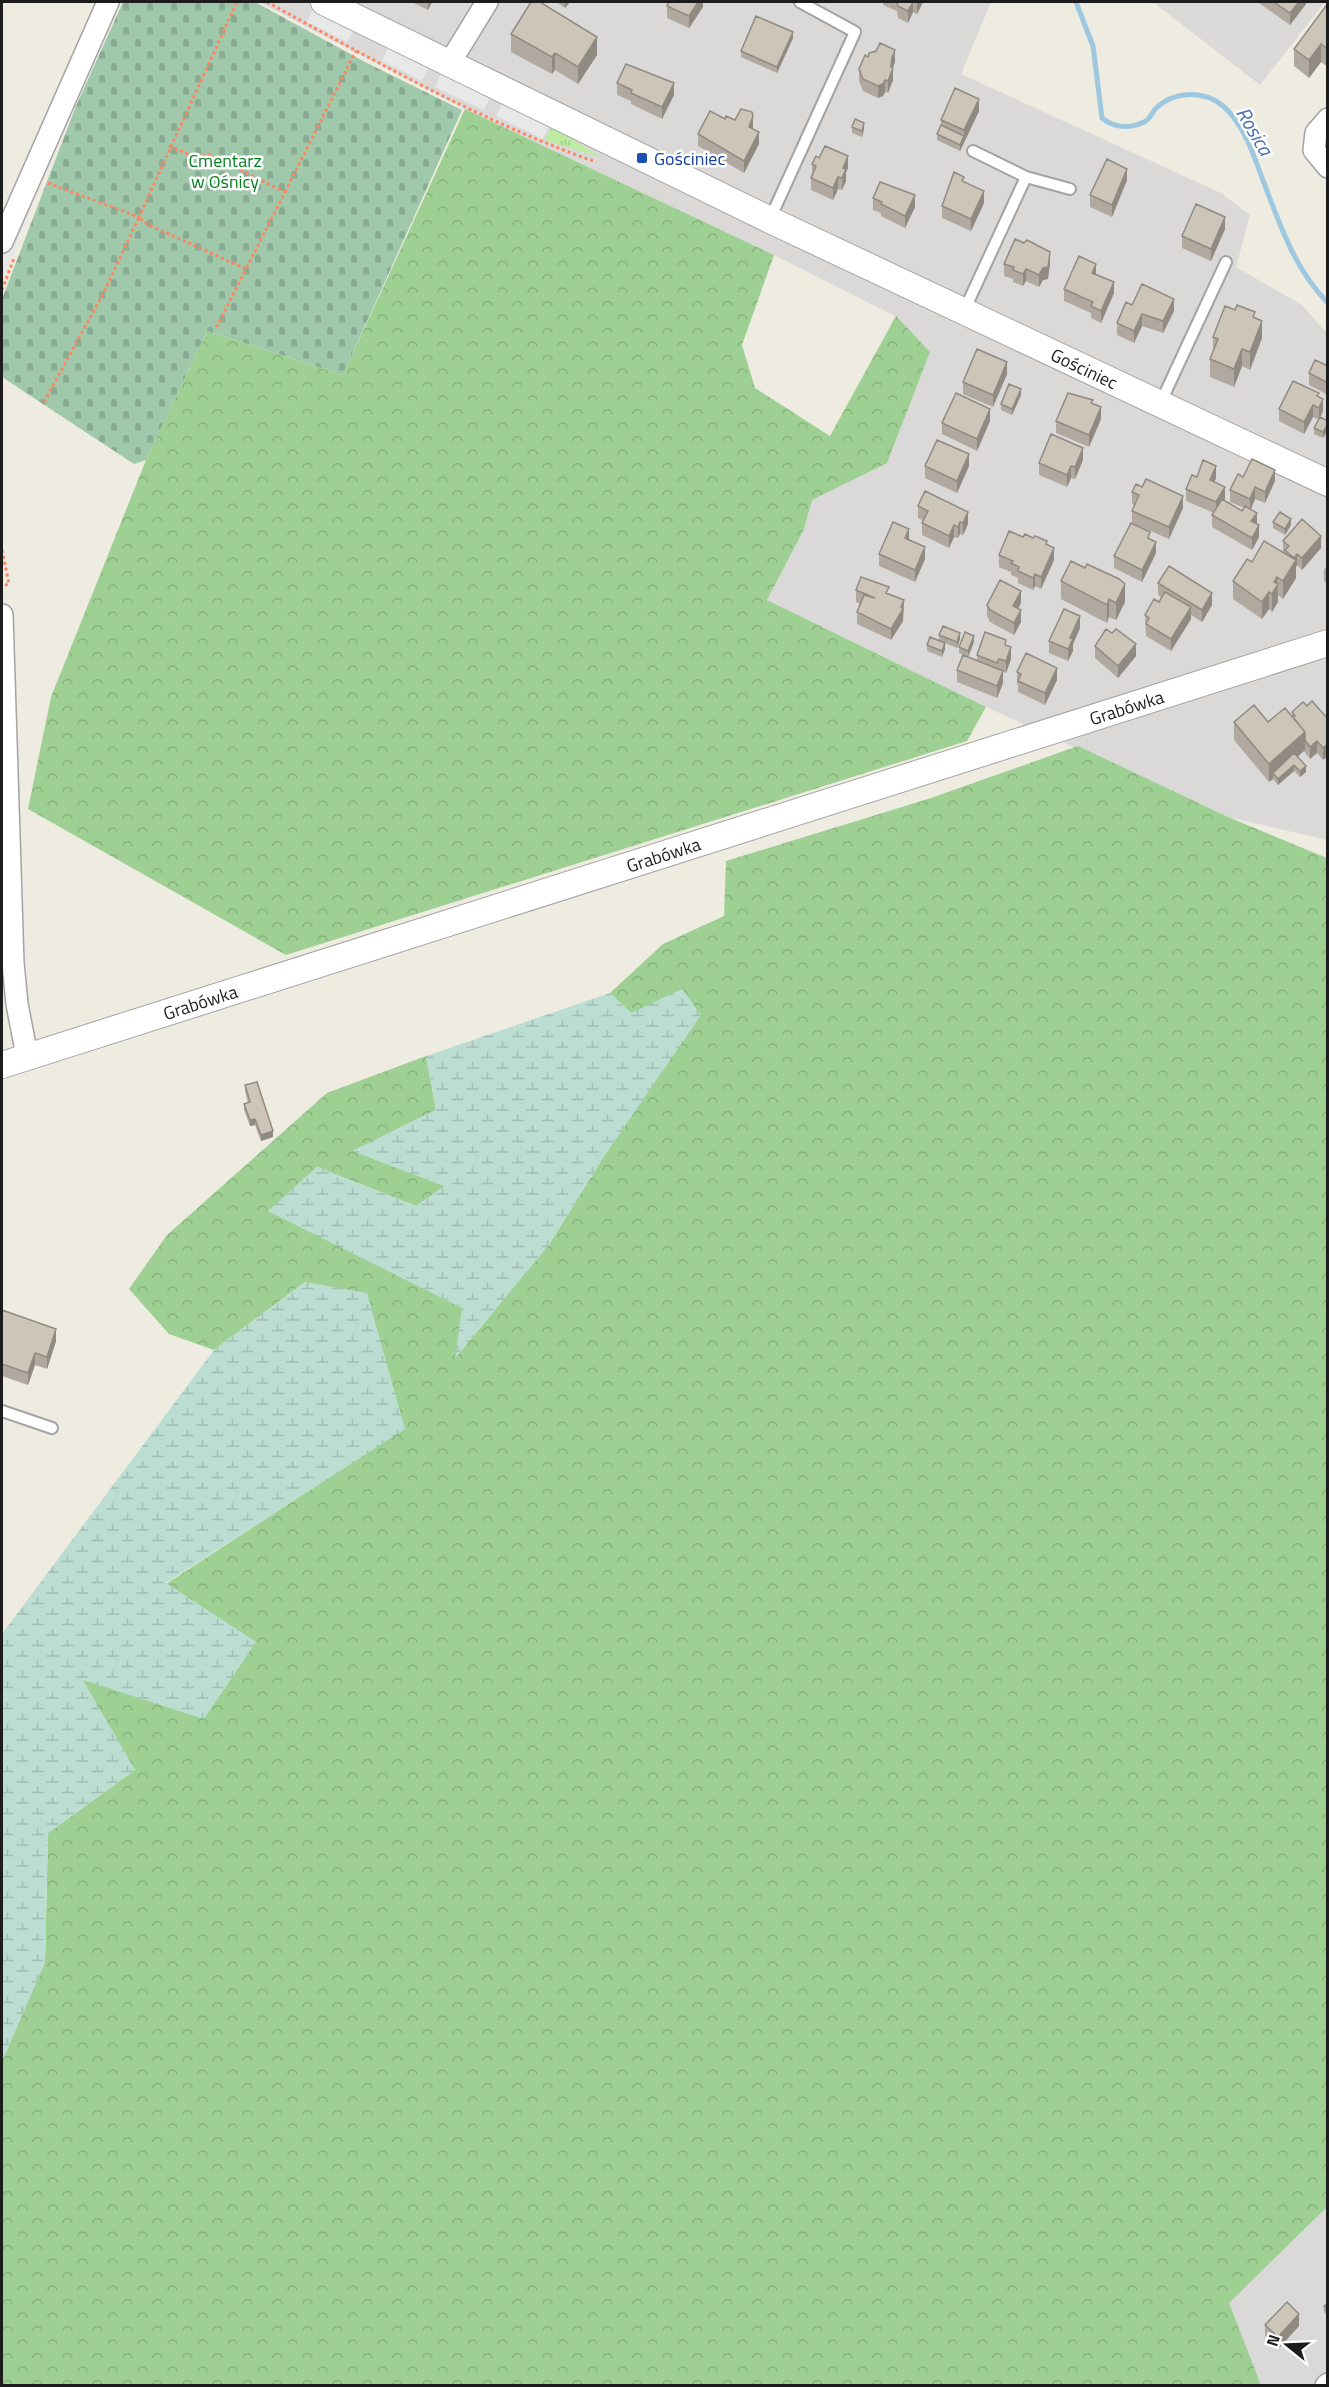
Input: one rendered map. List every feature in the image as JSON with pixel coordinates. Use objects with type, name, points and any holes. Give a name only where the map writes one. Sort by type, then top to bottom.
[{"type":"street","points":[[2,242],[108,2]]},
{"type":"street","name":"Gościniec","points":[[324,2],[770,219],[1328,483]]},
{"type":"street","points":[[449,64],[488,2]]},
{"type":"street","points":[[1328,118],[1316,133],[1314,150],[1328,167]]},
{"type":"street","points":[[2,615],[13,963],[17,1004],[27,1056]]},
{"type":"street","name":"Grabówka","points":[[2,1065],[1328,643]]},
{"type":"lane","points":[[770,219],[855,32],[800,2]]},
{"type":"lane","points":[[973,151],[1026,177],[1070,189]]},
{"type":"lane","points":[[964,311],[1026,177]]},
{"type":"lane","points":[[1160,404],[1226,262]]},
{"type":"lane","points":[[2,1411],[52,1428]]},
{"type":"path","points":[[45,402],[104,292],[237,2]]},
{"type":"path","points":[[216,328],[356,51]]},
{"type":"path","points":[[169,146],[197,158],[208,154],[285,192]]},
{"type":"path","points":[[44,182],[138,217],[246,269]]},
{"type":"path","points":[[2,550],[9,584],[2,586]]},
{"type":"shaded area","points":[[259,2],[991,2],[961,74],[1221,193],[1250,215],[1236,267],[1302,305],[1327,333],[1327,840],[1228,817],[986,707],[767,600],[895,316],[774,255],[465,109]]},
{"type":"shaded area","points":[[1153,2],[1325,2],[1260,85]]},
{"type":"shaded area","points":[[314,7],[355,28],[347,42],[307,22]]},
{"type":"shaded area","points":[[389,46],[430,65],[422,81],[382,61]]},
{"type":"shaded area","points":[[442,72],[491,95],[484,110],[435,87]]},
{"type":"shaded area","points":[[503,101],[550,124],[543,139],[496,116]]},
{"type":"shaded area","points":[[27,203],[30,211],[2,285],[2,267]]},
{"type":"shaded area","points":[[1327,2206],[1327,2385],[1261,2385],[1228,2303]]},
{"type":"green space","name":"Cmentarz w Ośnicy","points":[[123,2],[255,2],[367,63],[462,110],[343,375],[207,331],[146,460],[134,464],[2,377],[2,299],[76,106]]},
{"type":"green space","points":[[465,109],[774,255],[742,345],[755,388],[830,436],[896,316],[930,352],[887,463],[812,500],[804,529],[767,600],[986,707],[967,741],[286,955],[28,809],[51,697],[146,460],[207,331],[343,375]]},
{"type":"green space","points":[[550,129],[556,129],[602,158],[545,140]]},
{"type":"green space","points":[[1078,746],[1228,817],[1327,858],[1328,2206],[1229,2303],[1261,2385],[2,2386],[2,2061],[45,1962],[48,1833],[135,1770],[82,1680],[166,1584],[405,1428],[305,1282],[214,1350],[169,1334],[129,1289],[167,1235],[327,1093],[426,1056],[436,1110],[353,1151],[445,1186],[416,1206],[317,1167],[269,1211],[463,1308],[456,1357],[550,1243],[601,1161],[631,1013],[610,993],[663,944],[724,916],[726,861],[928,799]]},
{"type":"green space","points":[[682,989],[701,1015],[601,1161],[550,1243],[455,1358],[462,1308],[268,1211],[317,1167],[416,1206],[445,1186],[352,1151],[436,1110],[426,1056],[610,993],[631,1013]]},
{"type":"green space","points":[[305,1282],[367,1293],[405,1429],[166,1583],[256,1642],[204,1719],[83,1680],[135,1770],[48,1833],[45,1962],[2,2061],[2,1634],[214,1350]]},
{"type":"building","points":[[531,2],[540,2],[597,37],[578,67],[555,53],[552,57],[511,34]]},
{"type":"building","points":[[669,2],[698,2],[689,16],[667,6]]},
{"type":"building","points":[[897,2],[913,2],[908,11],[898,6]]},
{"type":"building","points":[[1274,2],[1299,2],[1290,13]]},
{"type":"building","points":[[1328,3],[1328,49],[1321,44],[1309,60],[1294,49]]},
{"type":"building","points":[[756,16],[793,32],[777,67],[741,51]]},
{"type":"building","points":[[880,43],[895,50],[891,67],[893,68],[888,81],[885,80],[878,86],[863,79],[859,69],[865,55],[868,57],[869,53],[876,51]]},
{"type":"building","points":[[626,64],[674,83],[662,107],[631,93],[632,90],[617,83]]},
{"type":"building","points":[[955,88],[979,99],[964,130],[941,120]]},
{"type":"building","points":[[741,109],[752,112],[749,127],[759,132],[744,161],[698,134],[710,111],[725,119],[726,116],[735,120]]},
{"type":"building","points":[[855,119],[864,123],[862,131],[852,127]]},
{"type":"building","points":[[941,125],[964,136],[960,145],[937,134]]},
{"type":"building","points":[[825,146],[848,156],[842,178],[838,177],[833,188],[811,178],[816,166],[812,164],[816,156],[819,158]]},
{"type":"building","points":[[1107,159],[1127,169],[1112,205],[1090,195]]},
{"type":"building","points":[[954,172],[964,177],[962,181],[984,191],[971,219],[942,206]]},
{"type":"building","points":[[880,182],[915,195],[905,216],[873,198]]},
{"type":"building","points":[[1196,204],[1225,217],[1211,249],[1182,236]]},
{"type":"building","points":[[1015,239],[1024,243],[1027,240],[1050,252],[1048,267],[1043,268],[1039,275],[1026,269],[1023,274],[1013,270],[1014,267],[1004,264]]},
{"type":"building","points":[[1079,256],[1096,264],[1092,273],[1114,282],[1101,311],[1091,306],[1093,302],[1064,289]]},
{"type":"building","points":[[1142,284],[1174,299],[1163,321],[1142,314],[1134,331],[1117,323],[1126,302],[1132,305]]},
{"type":"building","points":[[1237,305],[1255,312],[1253,317],[1262,321],[1250,352],[1242,349],[1234,369],[1210,359],[1218,339],[1213,337],[1225,306],[1235,310]]},
{"type":"building","points":[[977,349],[1007,362],[993,395],[963,382]]},
{"type":"building","points":[[1315,360],[1328,366],[1328,383],[1309,373]]},
{"type":"building","points":[[1293,381],[1319,393],[1317,396],[1323,399],[1319,408],[1313,405],[1304,422],[1279,409]]},
{"type":"building","points":[[1009,384],[1021,389],[1012,409],[1001,404]]},
{"type":"building","points":[[956,393],[990,409],[977,439],[942,423]]},
{"type":"building","points":[[1068,393],[1093,400],[1091,403],[1101,407],[1089,435],[1056,421]]},
{"type":"building","points":[[1320,417],[1328,421],[1323,432],[1314,428]]},
{"type":"building","points":[[1051,434],[1083,448],[1075,467],[1071,466],[1067,475],[1039,463]]},
{"type":"building","points":[[937,440],[969,454],[957,481],[925,466]]},
{"type":"building","points":[[1252,459],[1275,470],[1265,492],[1255,487],[1250,499],[1230,490],[1238,474],[1243,477]]},
{"type":"building","points":[[1203,460],[1216,466],[1210,480],[1225,487],[1216,502],[1186,489],[1192,475],[1197,477]]},
{"type":"building","points":[[1146,479],[1183,496],[1169,527],[1132,511],[1139,495],[1132,492],[1136,484],[1142,487]]},
{"type":"building","points":[[925,491],[968,512],[963,523],[960,522],[958,527],[954,525],[949,536],[922,523],[928,511],[918,506]]},
{"type":"building","points":[[1222,499],[1242,511],[1245,506],[1257,513],[1251,521],[1259,525],[1252,538],[1212,515]]},
{"type":"building","points":[[1280,512],[1291,519],[1285,529],[1273,522]]},
{"type":"building","points":[[1302,519],[1321,536],[1302,558],[1297,554],[1294,558],[1285,550],[1289,546],[1283,541]]},
{"type":"building","points":[[893,522],[909,529],[905,538],[925,547],[915,570],[879,554]]},
{"type":"building","points":[[1131,523],[1150,532],[1148,538],[1156,542],[1142,570],[1114,556]]},
{"type":"building","points":[[1009,531],[1023,537],[1025,534],[1033,538],[1035,536],[1047,541],[1046,544],[1054,548],[1041,577],[1035,574],[1033,578],[1018,571],[1019,567],[1011,563],[1013,561],[999,555]]},
{"type":"building","points":[[1264,541],[1296,560],[1283,581],[1277,577],[1274,582],[1278,584],[1272,594],[1269,592],[1262,602],[1233,581],[1247,559],[1252,562]]},
{"type":"building","points":[[1071,561],[1085,568],[1087,564],[1125,584],[1116,603],[1109,599],[1107,605],[1061,581]]},
{"type":"building","points":[[1169,566],[1212,593],[1202,610],[1158,583]]},
{"type":"building","points":[[861,577],[889,587],[886,593],[904,600],[901,607],[903,609],[891,629],[857,612],[864,595],[875,598],[856,590]]},
{"type":"building","points":[[1000,580],[1021,591],[1013,606],[1021,610],[1014,623],[990,610],[987,605]]},
{"type":"building","points":[[1165,592],[1191,607],[1171,639],[1146,624],[1149,618],[1145,615],[1154,599],[1159,602]]},
{"type":"building","points":[[1064,609],[1080,616],[1070,638],[1073,639],[1068,649],[1049,641]]},
{"type":"building","points":[[943,626],[960,633],[957,642],[939,635]]},
{"type":"building","points":[[1106,629],[1112,633],[1116,629],[1136,644],[1118,666],[1095,646]]},
{"type":"building","points":[[965,632],[974,636],[968,651],[959,647]]},
{"type":"building","points":[[985,632],[1006,640],[1005,645],[1011,647],[1006,661],[999,659],[997,663],[977,655]]},
{"type":"building","points":[[930,637],[945,643],[942,651],[927,645]]},
{"type":"building","points":[[1026,653],[1057,668],[1045,693],[1018,681],[1021,674],[1017,672]]},
{"type":"building","points":[[963,655],[1003,671],[997,686],[957,670]]},
{"type":"building","points":[[1312,701],[1328,719],[1328,744],[1323,748],[1317,741],[1310,747],[1305,740],[1305,732],[1293,717],[1295,716],[1292,712],[1303,702],[1307,706]]},
{"type":"building","points":[[1254,705],[1268,722],[1285,708],[1305,732],[1269,764],[1234,722]]},
{"type":"building","points":[[1294,753],[1306,766],[1300,771],[1294,765],[1278,779],[1273,773]]},
{"type":"building","points":[[257,1082],[273,1131],[261,1135],[255,1119],[250,1120],[244,1104],[250,1102],[245,1085]]},
{"type":"building","points":[[2,1310],[56,1329],[47,1357],[35,1353],[28,1373],[2,1364]]},
{"type":"building","points":[[1287,2302],[1299,2314],[1278,2337],[1265,2325]]},
{"type":"waterway","name":"Rosica","points":[[1076,2],[1093,46],[1102,118],[1117,126],[1133,126],[1146,121],[1163,102],[1189,95],[1207,97],[1223,106],[1237,122],[1248,142],[1297,262],[1328,303]]},
{"type":"place","name":"Gościniec","points":[[642,158]]}]
